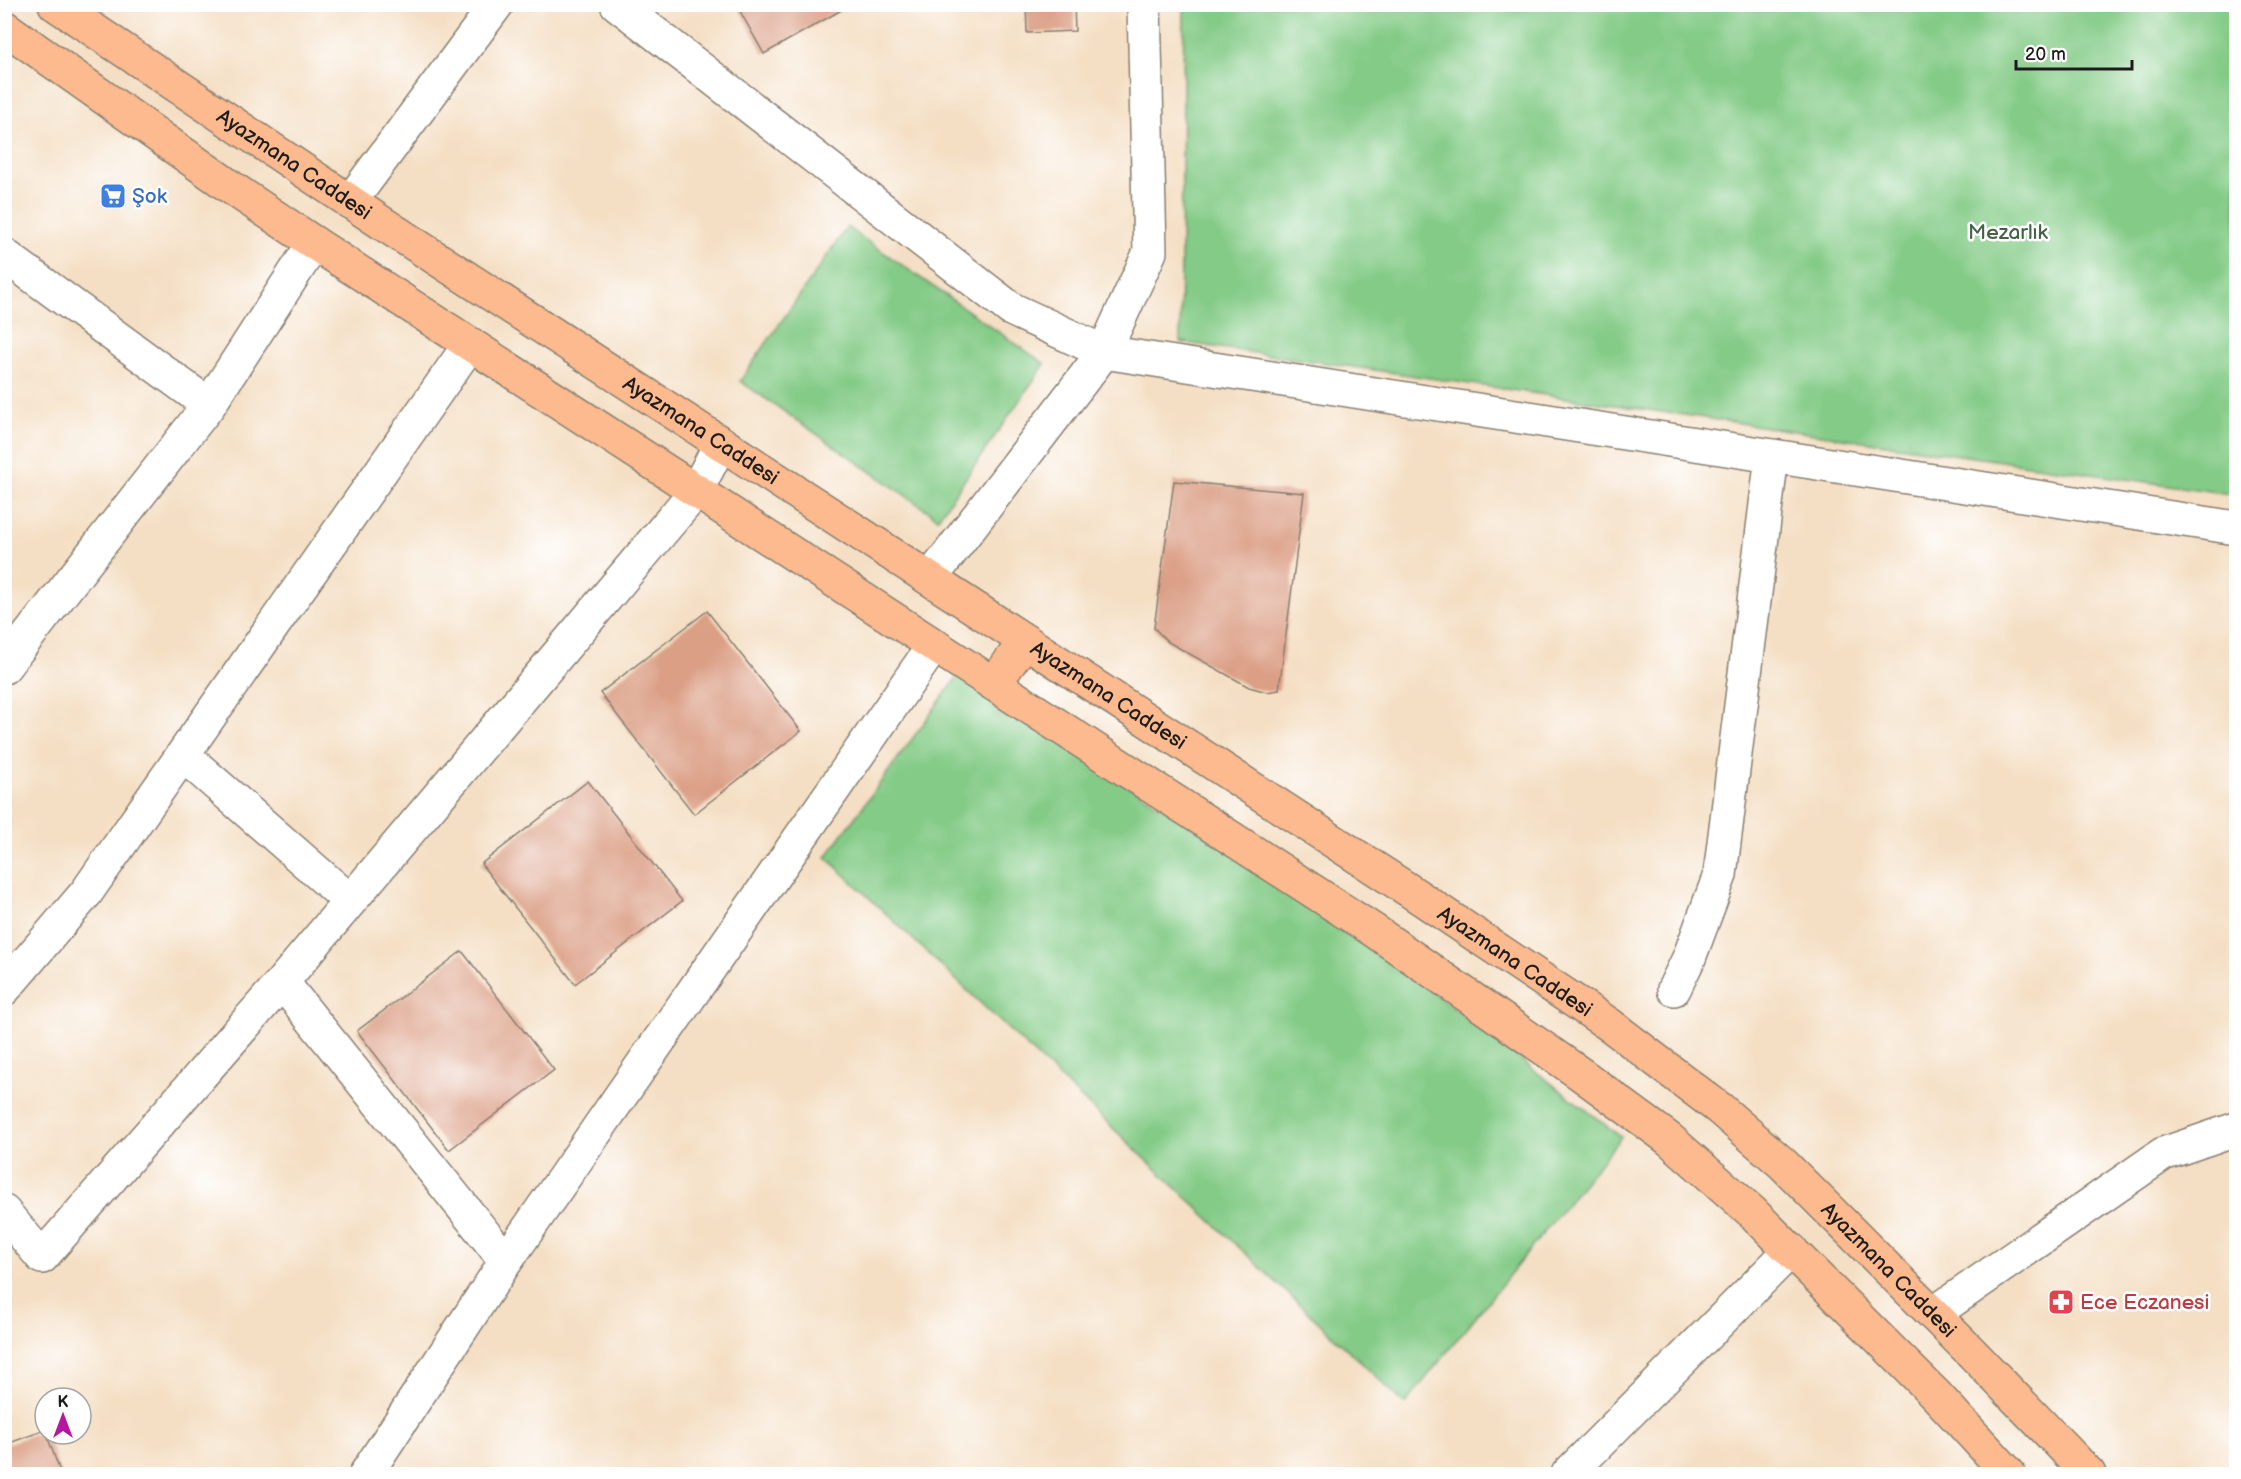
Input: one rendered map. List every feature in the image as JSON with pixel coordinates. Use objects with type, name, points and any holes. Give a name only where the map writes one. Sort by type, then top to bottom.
[{"type":"main road","name":"Ayazmana Caddesi","points":[[55,4],[350,202],[1410,891],[1629,1039],[1720,1109],[1783,1164],[2089,1474]]},
{"type":"main road","points":[[4,27],[229,186],[314,243],[1373,930],[1582,1075],[1669,1139],[1752,1212],[1936,1395],[2009,1474]]},
{"type":"main road","points":[[994,684],[1025,641]]},
{"type":"street","points":[[350,202],[497,4]]},
{"type":"street","points":[[617,4],[1011,309],[1104,352],[2236,528]]},
{"type":"street","points":[[930,579],[1104,352],[1150,252],[1144,4]]},
{"type":"street","points":[[4,667],[210,405],[314,243]]},
{"type":"street","points":[[4,255],[210,405]]},
{"type":"street","points":[[4,989],[86,893],[470,344]]},
{"type":"street","points":[[4,1212],[42,1257],[282,982],[696,491],[722,443]]},
{"type":"street","points":[[1674,989],[1689,958],[1720,875],[1772,456]]},
{"type":"street","points":[[366,1474],[506,1261],[934,645]]},
{"type":"street","points":[[183,755],[350,901]]},
{"type":"street","points":[[282,982],[506,1261]]},
{"type":"street","points":[[1933,1314],[2163,1154],[2236,1129]]},
{"type":"street","points":[[1568,1474],[1791,1250]]},
{"type":"green space","name":"Mezarlık","points":[[1184,5],[2236,5],[2236,495],[1180,342]]},
{"type":"green space","points":[[847,227],[1045,364],[938,518],[740,381]]},
{"type":"green space","points":[[958,676],[1347,926],[1621,1137],[1405,1404],[826,857]]},
{"type":"building","points":[[736,4],[852,4],[764,54]]},
{"type":"building","points":[[1026,4],[1074,4],[1075,31],[1027,33]]},
{"type":"building","points":[[1174,481],[1304,493],[1279,690],[1267,692],[1249,687],[1168,642],[1154,628]]},
{"type":"building","points":[[707,611],[801,731],[694,814],[600,693]]},
{"type":"building","points":[[588,781],[682,901],[575,984],[481,864]]},
{"type":"building","points":[[462,951],[554,1070],[449,1150],[357,1031]]},
{"type":"building","points":[[33,1434],[33,1446],[51,1446],[61,1474],[4,1474],[4,1445]]},
{"type":"place","name":"Şok","points":[[113,196]]},
{"type":"place","name":"Ece Eczanesi","points":[[2061,1302]]}]
